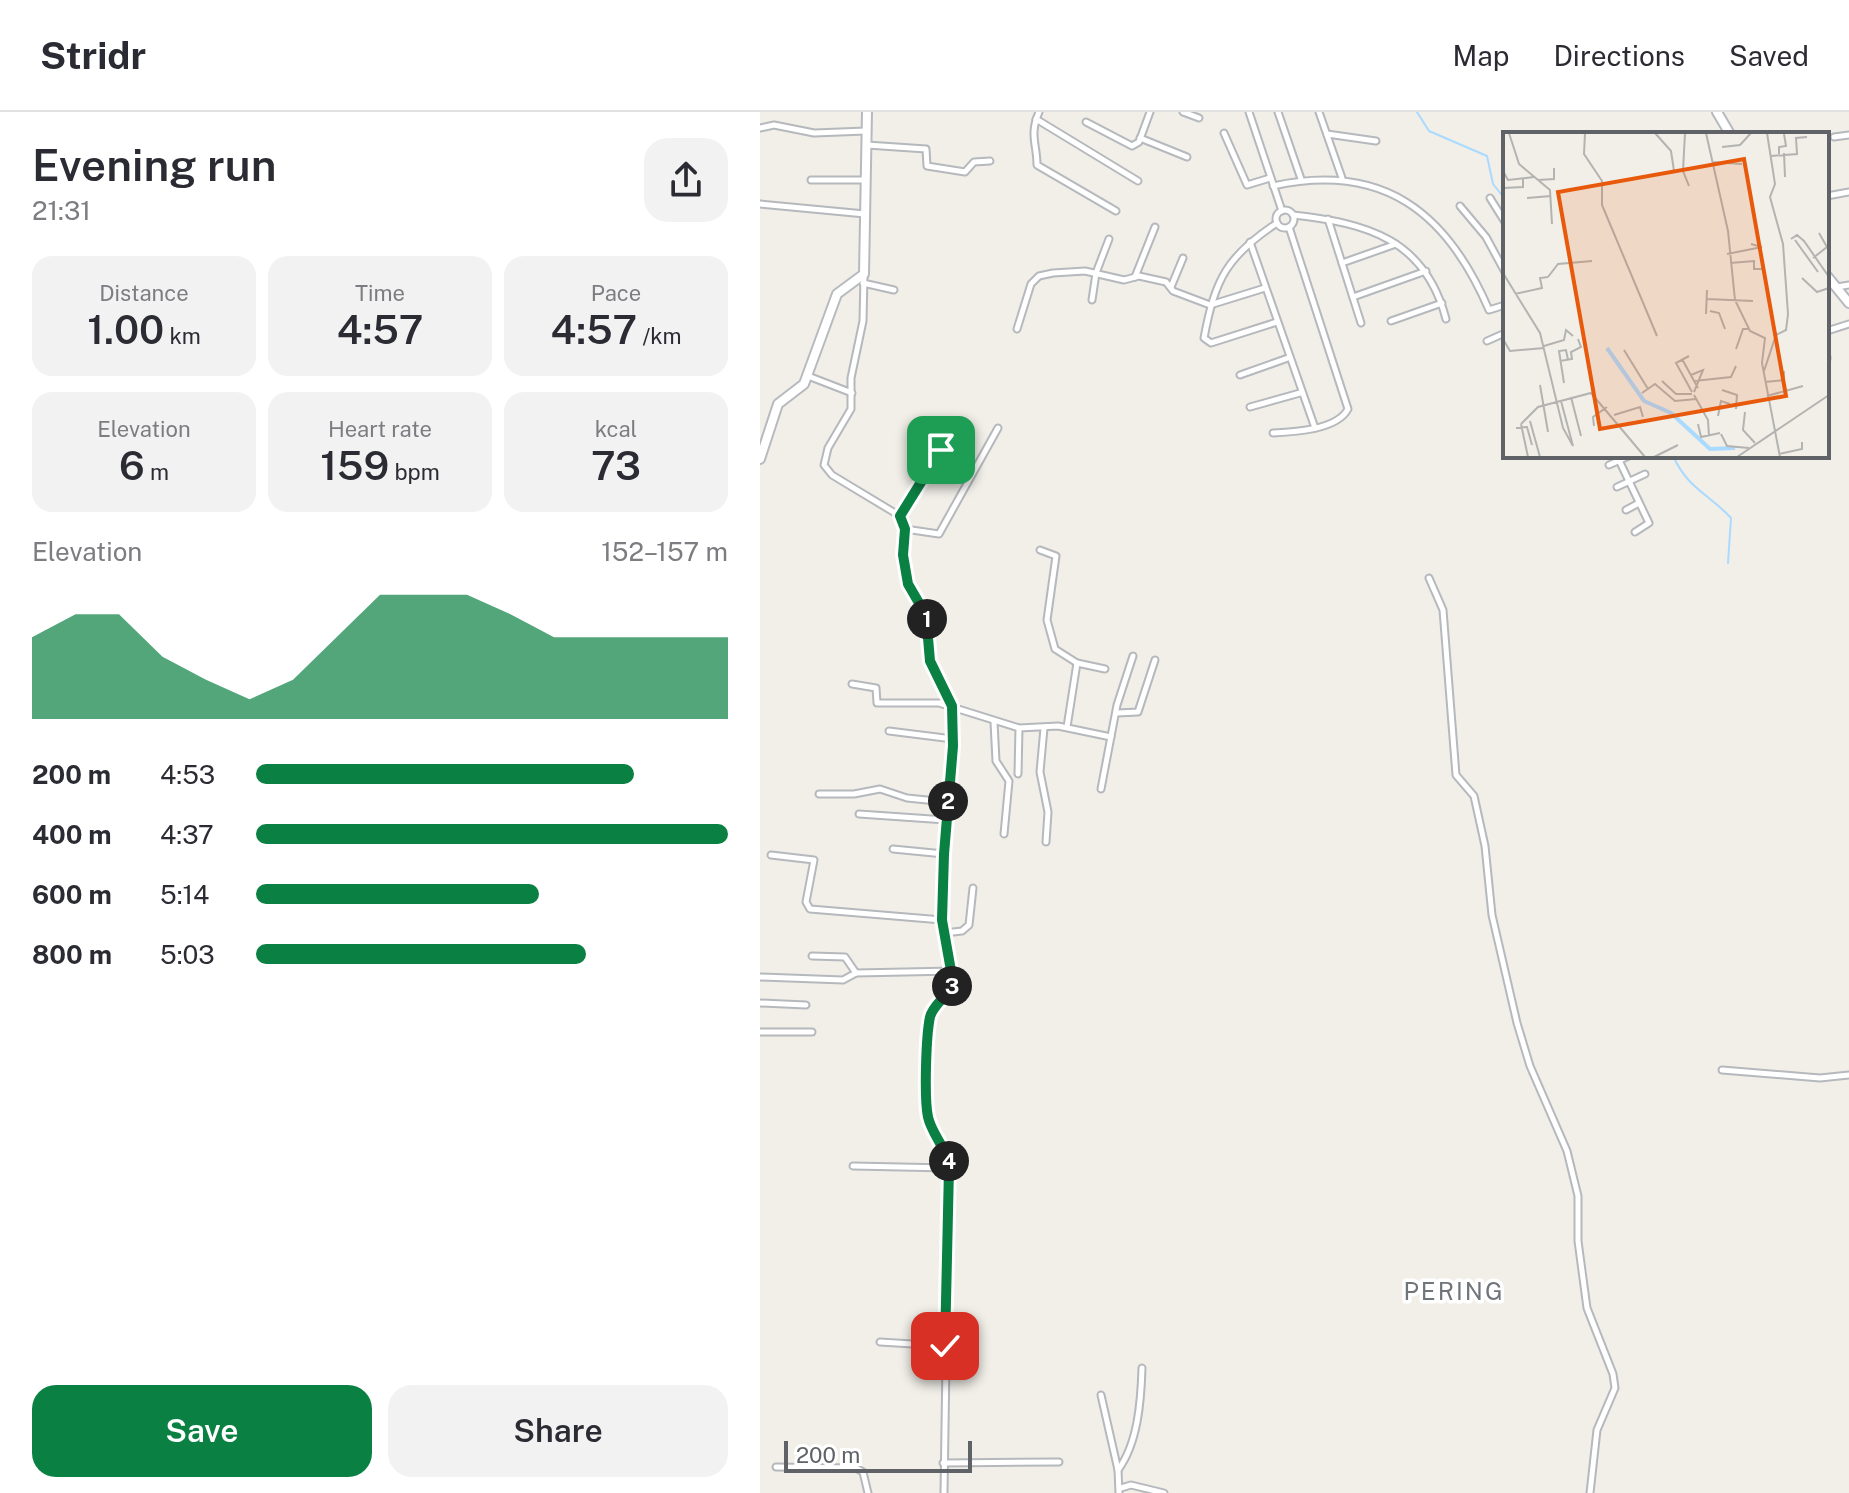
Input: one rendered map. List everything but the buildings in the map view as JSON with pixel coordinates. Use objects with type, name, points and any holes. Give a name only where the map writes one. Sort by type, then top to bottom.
[{"type":"street","points":[[867,112],[863,321],[851,378],[851,409],[828,448],[824,465],[832,475],[900,516],[905,529],[903,555],[908,584],[926,615],[930,661],[952,706],[953,739],[942,920],[954,971],[950,992],[930,1016],[927,1103],[929,1121],[947,1153],[949,1168],[944,1493]]},
{"type":"street","points":[[1086,122],[1132,146],[1140,138],[1150,112]]},
{"type":"street","points":[[1183,112],[1199,118]]},
{"type":"street","points":[[1249,112],[1282,211]]},
{"type":"street","points":[[1278,112],[1301,180]]},
{"type":"street","points":[[1319,112],[1342,178]]},
{"type":"street","points":[[1717,112],[1729,132]]},
{"type":"street","points":[[1116,211],[1037,165],[1032,140],[1037,115],[1138,181]]},
{"type":"street","points":[[760,128],[774,125],[814,133],[866,131]]},
{"type":"street","points":[[1224,133],[1247,185],[1270,178]]},
{"type":"street","points":[[1327,134],[1376,141]]},
{"type":"street","points":[[1834,137],[1849,135]]},
{"type":"street","points":[[1140,138],[1187,157]]},
{"type":"street","points":[[866,144],[926,149],[927,166],[956,172],[965,172],[974,162],[989,164],[990,161]]},
{"type":"street","points":[[1273,186],[1301,180],[1342,178],[1395,196],[1437,226],[1466,262],[1492,311],[1503,306]]},
{"type":"street","points":[[811,180],[865,180]]},
{"type":"street","points":[[1829,196],[1849,192]]},
{"type":"street","points":[[1490,198],[1503,219]]},
{"type":"street","points":[[760,204],[865,214]]},
{"type":"street","points":[[1460,206],[1498,256],[1503,267]]},
{"type":"street","points":[[1282,211],[1363,226],[1396,244],[1426,271],[1442,303],[1446,319]]},
{"type":"street","points":[[1277,223],[1277,214],[1282,211]]},
{"type":"street","points":[[1273,433],[1315,428],[1347,413],[1348,406],[1289,227],[1293,215]]},
{"type":"street","points":[[1328,219],[1361,323]]},
{"type":"street","points":[[1277,223],[1289,227]]},
{"type":"street","points":[[1277,223],[1250,242],[1227,266],[1210,305],[1204,338],[1211,343],[1277,322]]},
{"type":"street","points":[[1135,277],[1155,227]]},
{"type":"street","points":[[1092,300],[1096,273],[1109,239]]},
{"type":"street","points":[[1250,242],[1300,393],[1315,428]]},
{"type":"street","points":[[1342,263],[1396,244]]},
{"type":"street","points":[[1498,256],[1503,254]]},
{"type":"street","points":[[1170,288],[1183,258]]},
{"type":"street","points":[[1017,329],[1031,284],[1039,276],[1070,271],[1124,280],[1135,277],[1166,282],[1170,288],[1210,305],[1265,288]]},
{"type":"street","points":[[1353,297],[1426,271]]},
{"type":"street","points":[[864,278],[894,290]]},
{"type":"street","points":[[760,459],[778,404],[796,394],[807,376],[837,294],[864,278]]},
{"type":"street","points":[[1843,286],[1849,303]]},
{"type":"street","points":[[1391,321],[1442,303]]},
{"type":"street","points":[[1829,330],[1849,324]]},
{"type":"street","points":[[1487,341],[1503,334]]},
{"type":"street","points":[[1240,375],[1288,358]]},
{"type":"street","points":[[807,376],[852,393]]},
{"type":"street","points":[[1250,407],[1300,393]]},
{"type":"street","points":[[905,529],[939,534],[998,428]]},
{"type":"street","points":[[900,516],[941,450]]},
{"type":"street","points":[[1609,465],[1618,458],[1649,525],[1635,532]]},
{"type":"street","points":[[1617,487],[1645,474]]},
{"type":"street","points":[[1626,510],[1639,503]]},
{"type":"street","points":[[1040,550],[1056,556],[1047,620],[1054,645],[1077,663],[1105,669]]},
{"type":"street","points":[[1429,578],[1443,610],[1456,775],[1471,789],[1475,799],[1485,846],[1492,915],[1517,1023],[1530,1066],[1567,1151],[1578,1196],[1578,1241],[1587,1308],[1613,1374],[1615,1388],[1597,1430],[1590,1493]]},
{"type":"street","points":[[1101,789],[1111,737],[1133,656]]},
{"type":"street","points":[[1117,713],[1138,712],[1155,660]]},
{"type":"street","points":[[1067,727],[1077,663]]},
{"type":"street","points":[[852,684],[876,688],[877,703],[881,704],[904,700],[952,706],[1019,728],[1067,727],[1111,737]]},
{"type":"street","points":[[994,721],[996,761],[1009,781],[1004,834]]},
{"type":"street","points":[[1018,774],[1019,728]]},
{"type":"street","points":[[1044,728],[1040,772],[1048,812],[1046,842]]},
{"type":"street","points":[[889,731],[953,739]]},
{"type":"street","points":[[819,794],[854,794],[880,789],[907,798],[947,802]]},
{"type":"street","points":[[859,814],[946,820]]},
{"type":"street","points":[[893,849],[944,854]]},
{"type":"street","points":[[771,855],[814,860],[806,902],[810,909],[942,920]]},
{"type":"street","points":[[944,933],[962,931],[969,925],[973,888]]},
{"type":"street","points":[[812,956],[845,957],[856,973]]},
{"type":"street","points":[[760,977],[843,980],[856,973],[927,974],[954,971]]},
{"type":"street","points":[[760,1003],[806,1005]]},
{"type":"street","points":[[760,1032],[812,1032]]},
{"type":"street","points":[[1722,1070],[1820,1078],[1849,1075]]},
{"type":"street","points":[[853,1166],[949,1168]]},
{"type":"street","points":[[880,1342],[945,1346]]},
{"type":"street","points":[[1118,1470],[1125,1460],[1139,1414],[1142,1368]]},
{"type":"street","points":[[1101,1395],[1120,1491],[1131,1485],[1164,1493]]},
{"type":"street","points":[[943,1463],[1059,1462]]},
{"type":"street","points":[[776,1467],[856,1468],[863,1472],[868,1493]]},
{"type":"waterway","points":[[1417,112],[1429,131],[1487,156],[1493,184],[1503,196]]},
{"type":"waterway","points":[[1674,458],[1692,484],[1731,518],[1728,563]]},
{"type":"district","name":"PERING","points":[[1454,1291]]},
{"type":"route","points":[[941,450],[900,516],[905,529],[903,555],[908,584],[926,615],[930,661],[952,706],[953,746],[947,802],[942,920],[954,971],[950,992],[930,1016],[927,1103],[929,1121],[947,1153],[949,1168],[945,1346]]}]
